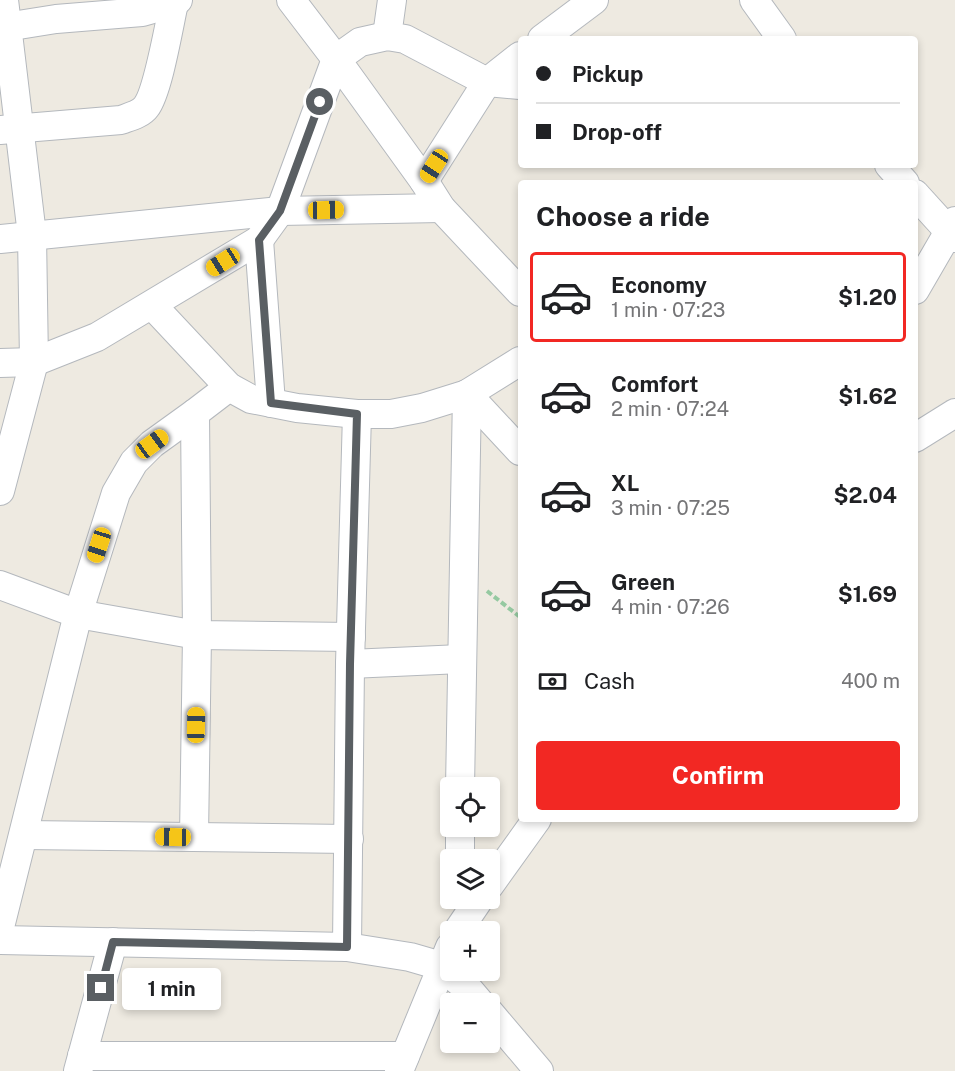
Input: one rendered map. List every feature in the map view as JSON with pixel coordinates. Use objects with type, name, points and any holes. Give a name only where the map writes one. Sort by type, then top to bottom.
[{"type":"street","points":[[291,0],[424,181],[441,208],[518,290]]},
{"type":"street","points":[[387,36],[392,0]]},
{"type":"street","points":[[547,36],[594,0]]},
{"type":"street","points":[[754,0],[780,36]]},
{"type":"street","points":[[0,490],[34,362],[32,235],[10,129],[4,18],[56,19],[142,12],[176,2]]},
{"type":"street","points":[[10,129],[121,120],[146,108],[155,86],[176,2]]},
{"type":"street","points":[[0,363],[34,362],[97,338],[259,240],[280,211],[336,59],[360,42],[387,36],[405,39],[487,82],[518,85]]},
{"type":"street","points":[[424,181],[487,82],[518,58]]},
{"type":"street","points":[[918,196],[953,230],[918,285]]},
{"type":"street","points":[[0,239],[280,211],[441,208]]},
{"type":"street","points":[[259,240],[271,403]]},
{"type":"street","points":[[152,305],[229,387],[251,399],[271,403],[357,414],[391,414],[422,408],[467,394],[518,361]]},
{"type":"street","points":[[0,927],[78,614],[116,493],[134,462],[152,444],[229,387]]},
{"type":"street","points":[[467,394],[518,449]]},
{"type":"street","points":[[460,777],[467,394]]},
{"type":"street","points":[[194,837],[197,635],[195,413]]},
{"type":"street","points":[[918,436],[955,413]]},
{"type":"street","points":[[347,947],[350,651],[357,414]]},
{"type":"street","points":[[0,585],[78,614],[197,635],[350,651],[461,659]]},
{"type":"street","points":[[500,871],[535,822]]},
{"type":"street","points":[[24,835],[349,839]]},
{"type":"street","points":[[0,940],[347,947],[410,957],[440,947]]},
{"type":"street","points":[[113,942],[80,1064],[402,1064],[440,972]]},
{"type":"street","points":[[500,1025],[536,1069]]},
{"type":"path","points":[[463,573],[518,615]]},
{"type":"route","points":[[101,988],[113,942],[347,947],[350,664],[357,414],[271,403],[259,240],[280,211],[320,102]]}]
